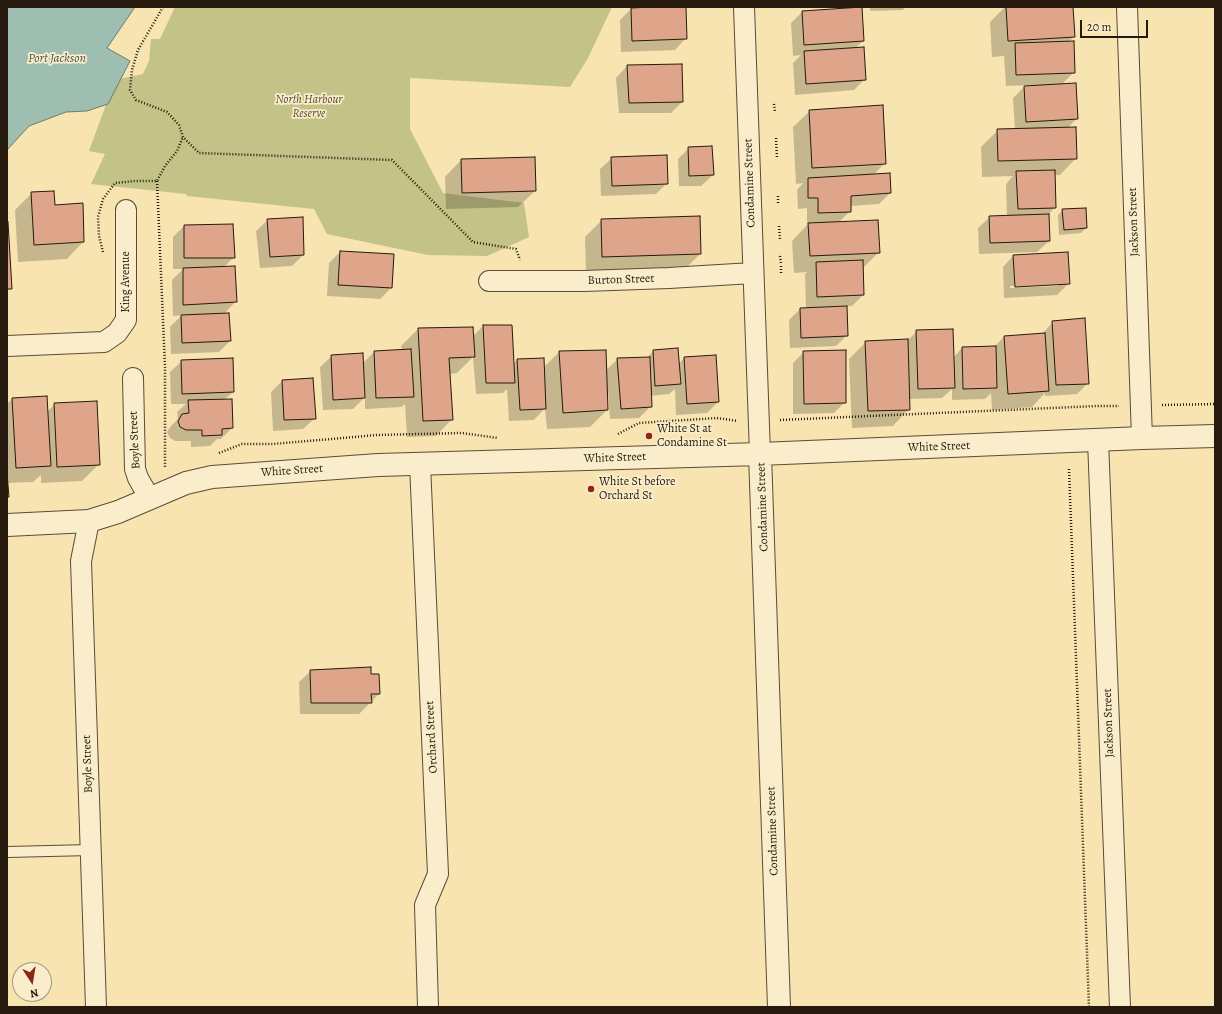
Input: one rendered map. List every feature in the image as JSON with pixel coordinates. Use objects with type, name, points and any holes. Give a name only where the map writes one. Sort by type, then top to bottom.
[{"type":"street","name":"Condamine Street","points":[[744,7],[779,1007]]},
{"type":"street","name":"Jackson Street","points":[[1127,7],[1142,438]]},
{"type":"street","name":"King Avenue","points":[[7,346],[104,342],[117,333],[126,320],[126,210]]},
{"type":"street","name":"Burton Street","points":[[489,281],[584,281],[753,273]]},
{"type":"street","name":"Boyle Street","points":[[133,378],[135,469],[138,478],[150,499]]},
{"type":"street","name":"White Street","points":[[7,525],[89,521],[118,512],[186,483],[212,477],[378,465],[760,454],[1215,436]]},
{"type":"street","name":"Jackson Street","points":[[1098,440],[1120,1007]]},
{"type":"street","name":"Orchard Street","points":[[420,464],[438,874],[425,905],[428,1007]]},
{"type":"street","name":"Boyle Street","points":[[89,521],[81,561],[96,1007]]},
{"type":"lane","points":[[7,852],[91,850]]},
{"type":"path","points":[[163,7],[138,50],[132,70],[130,90],[136,100],[167,112],[179,125],[184,137],[199,153],[392,160],[473,242],[516,249],[529,280]]},
{"type":"path","points":[[774,104],[775,112]]},
{"type":"path","points":[[776,138],[777,158]]},
{"type":"path","points":[[157,181],[165,368],[165,467]]},
{"type":"path","points":[[778,196],[778,204]]},
{"type":"path","points":[[779,226],[780,239]]},
{"type":"path","points":[[780,256],[781,275]]},
{"type":"path","points":[[1160,405],[1215,404]]},
{"type":"path","points":[[776,420],[1125,406]]},
{"type":"path","points":[[615,436],[639,423],[717,418],[740,422]]},
{"type":"path","points":[[217,453],[242,444],[273,444],[377,435],[462,433],[505,439]]},
{"type":"path","points":[[159,468],[170,464]]},
{"type":"path","points":[[1069,469],[1089,1007]]},
{"type":"green space","name":"North Harbour Reserve","points":[[175,7],[612,7],[588,58],[570,87],[410,78],[410,129],[443,193],[524,203],[529,237],[487,256],[428,255],[327,234],[314,209],[187,196],[186,194],[91,184],[105,154],[89,151],[115,80],[143,74],[149,61],[151,39],[160,39]]},
{"type":"water","name":"Port Jackson","points":[[7,7],[135,7],[107,48],[130,61],[108,104],[87,111],[66,112],[29,126],[7,150]]},
{"type":"building","points":[[686,7],[687,39],[632,41],[631,8]]},
{"type":"building","points":[[862,7],[864,41],[804,45],[802,11]]},
{"type":"building","points":[[1006,7],[1073,7],[1075,37],[1008,41]]},
{"type":"building","points":[[1074,41],[1075,73],[1016,75],[1015,43]]},
{"type":"building","points":[[864,47],[866,80],[806,84],[804,51]]},
{"type":"building","points":[[682,64],[683,102],[629,103],[627,65]]},
{"type":"building","points":[[1076,83],[1078,119],[1026,122],[1024,86]]},
{"type":"building","points":[[883,105],[886,164],[812,168],[809,110]]},
{"type":"building","points":[[1076,127],[1077,159],[998,161],[997,129]]},
{"type":"building","points":[[712,146],[714,175],[689,176],[688,147]]},
{"type":"building","points":[[667,155],[668,184],[612,186],[611,157]]},
{"type":"building","points":[[535,157],[536,191],[462,193],[461,159]]},
{"type":"building","points":[[1055,170],[1056,208],[1018,209],[1016,171]]},
{"type":"building","points":[[890,173],[891,193],[851,196],[851,212],[818,213],[818,198],[808,198],[808,178]]},
{"type":"building","points":[[54,191],[55,205],[83,203],[84,242],[34,245],[31,192]]},
{"type":"building","points":[[1086,208],[1087,228],[1064,230],[1062,209]]},
{"type":"building","points":[[1049,214],[1050,241],[990,243],[989,216]]},
{"type":"building","points":[[700,216],[701,254],[602,257],[601,219]]},
{"type":"building","points":[[303,217],[304,255],[270,257],[267,219]]},
{"type":"building","points":[[878,220],[880,253],[810,256],[808,223]]},
{"type":"building","points":[[8,222],[12,289],[7,289]]},
{"type":"building","points":[[233,224],[235,258],[184,258],[184,225]]},
{"type":"building","points":[[340,251],[394,254],[392,288],[338,285]]},
{"type":"building","points":[[1068,252],[1070,284],[1015,287],[1013,255]]},
{"type":"building","points":[[863,260],[864,295],[817,297],[816,262]]},
{"type":"building","points":[[235,266],[237,302],[183,305],[183,268]]},
{"type":"building","points":[[847,306],[848,336],[801,338],[800,308]]},
{"type":"building","points":[[229,313],[231,341],[182,343],[181,315]]},
{"type":"building","points":[[1085,318],[1089,384],[1056,385],[1052,321]]},
{"type":"building","points":[[483,325],[512,325],[515,383],[486,383]]},
{"type":"building","points":[[473,327],[475,357],[449,358],[453,420],[423,421],[418,328]]},
{"type":"building","points":[[953,329],[955,388],[918,389],[916,330]]},
{"type":"building","points":[[1045,333],[1049,391],[1008,394],[1004,336]]},
{"type":"building","points":[[908,339],[910,410],[868,411],[865,341]]},
{"type":"building","points":[[996,346],[997,388],[963,389],[962,347]]},
{"type":"building","points":[[678,348],[681,384],[655,386],[653,350]]},
{"type":"building","points":[[411,349],[414,397],[376,398],[374,351]]},
{"type":"building","points":[[606,350],[608,410],[563,413],[559,351]]},
{"type":"building","points":[[846,350],[846,403],[804,404],[803,351]]},
{"type":"building","points":[[363,353],[365,398],[333,400],[331,355]]},
{"type":"building","points":[[716,355],[719,402],[687,404],[684,357]]},
{"type":"building","points":[[650,357],[652,407],[621,409],[617,358]]},
{"type":"building","points":[[233,358],[234,392],[182,394],[181,360]]},
{"type":"building","points":[[544,358],[546,409],[520,410],[517,359]]},
{"type":"building","points":[[313,378],[316,419],[284,420],[282,380]]},
{"type":"building","points":[[47,396],[51,466],[16,468],[12,398]]},
{"type":"building","points":[[232,399],[233,428],[222,429],[222,435],[202,436],[202,430],[186,430],[180,427],[178,421],[182,414],[189,413],[188,400]]},
{"type":"building","points":[[97,401],[100,465],[57,467],[54,403]]},
{"type":"building","points":[[7,473],[9,497],[7,497]]},
{"type":"building","points":[[371,667],[371,674],[379,674],[380,694],[371,694],[372,703],[311,703],[310,670]]},
{"type":"place","name":"White St at Condamine St","points":[[649,436]]},
{"type":"place","name":"White St before Orchard St","points":[[591,489]]}]
